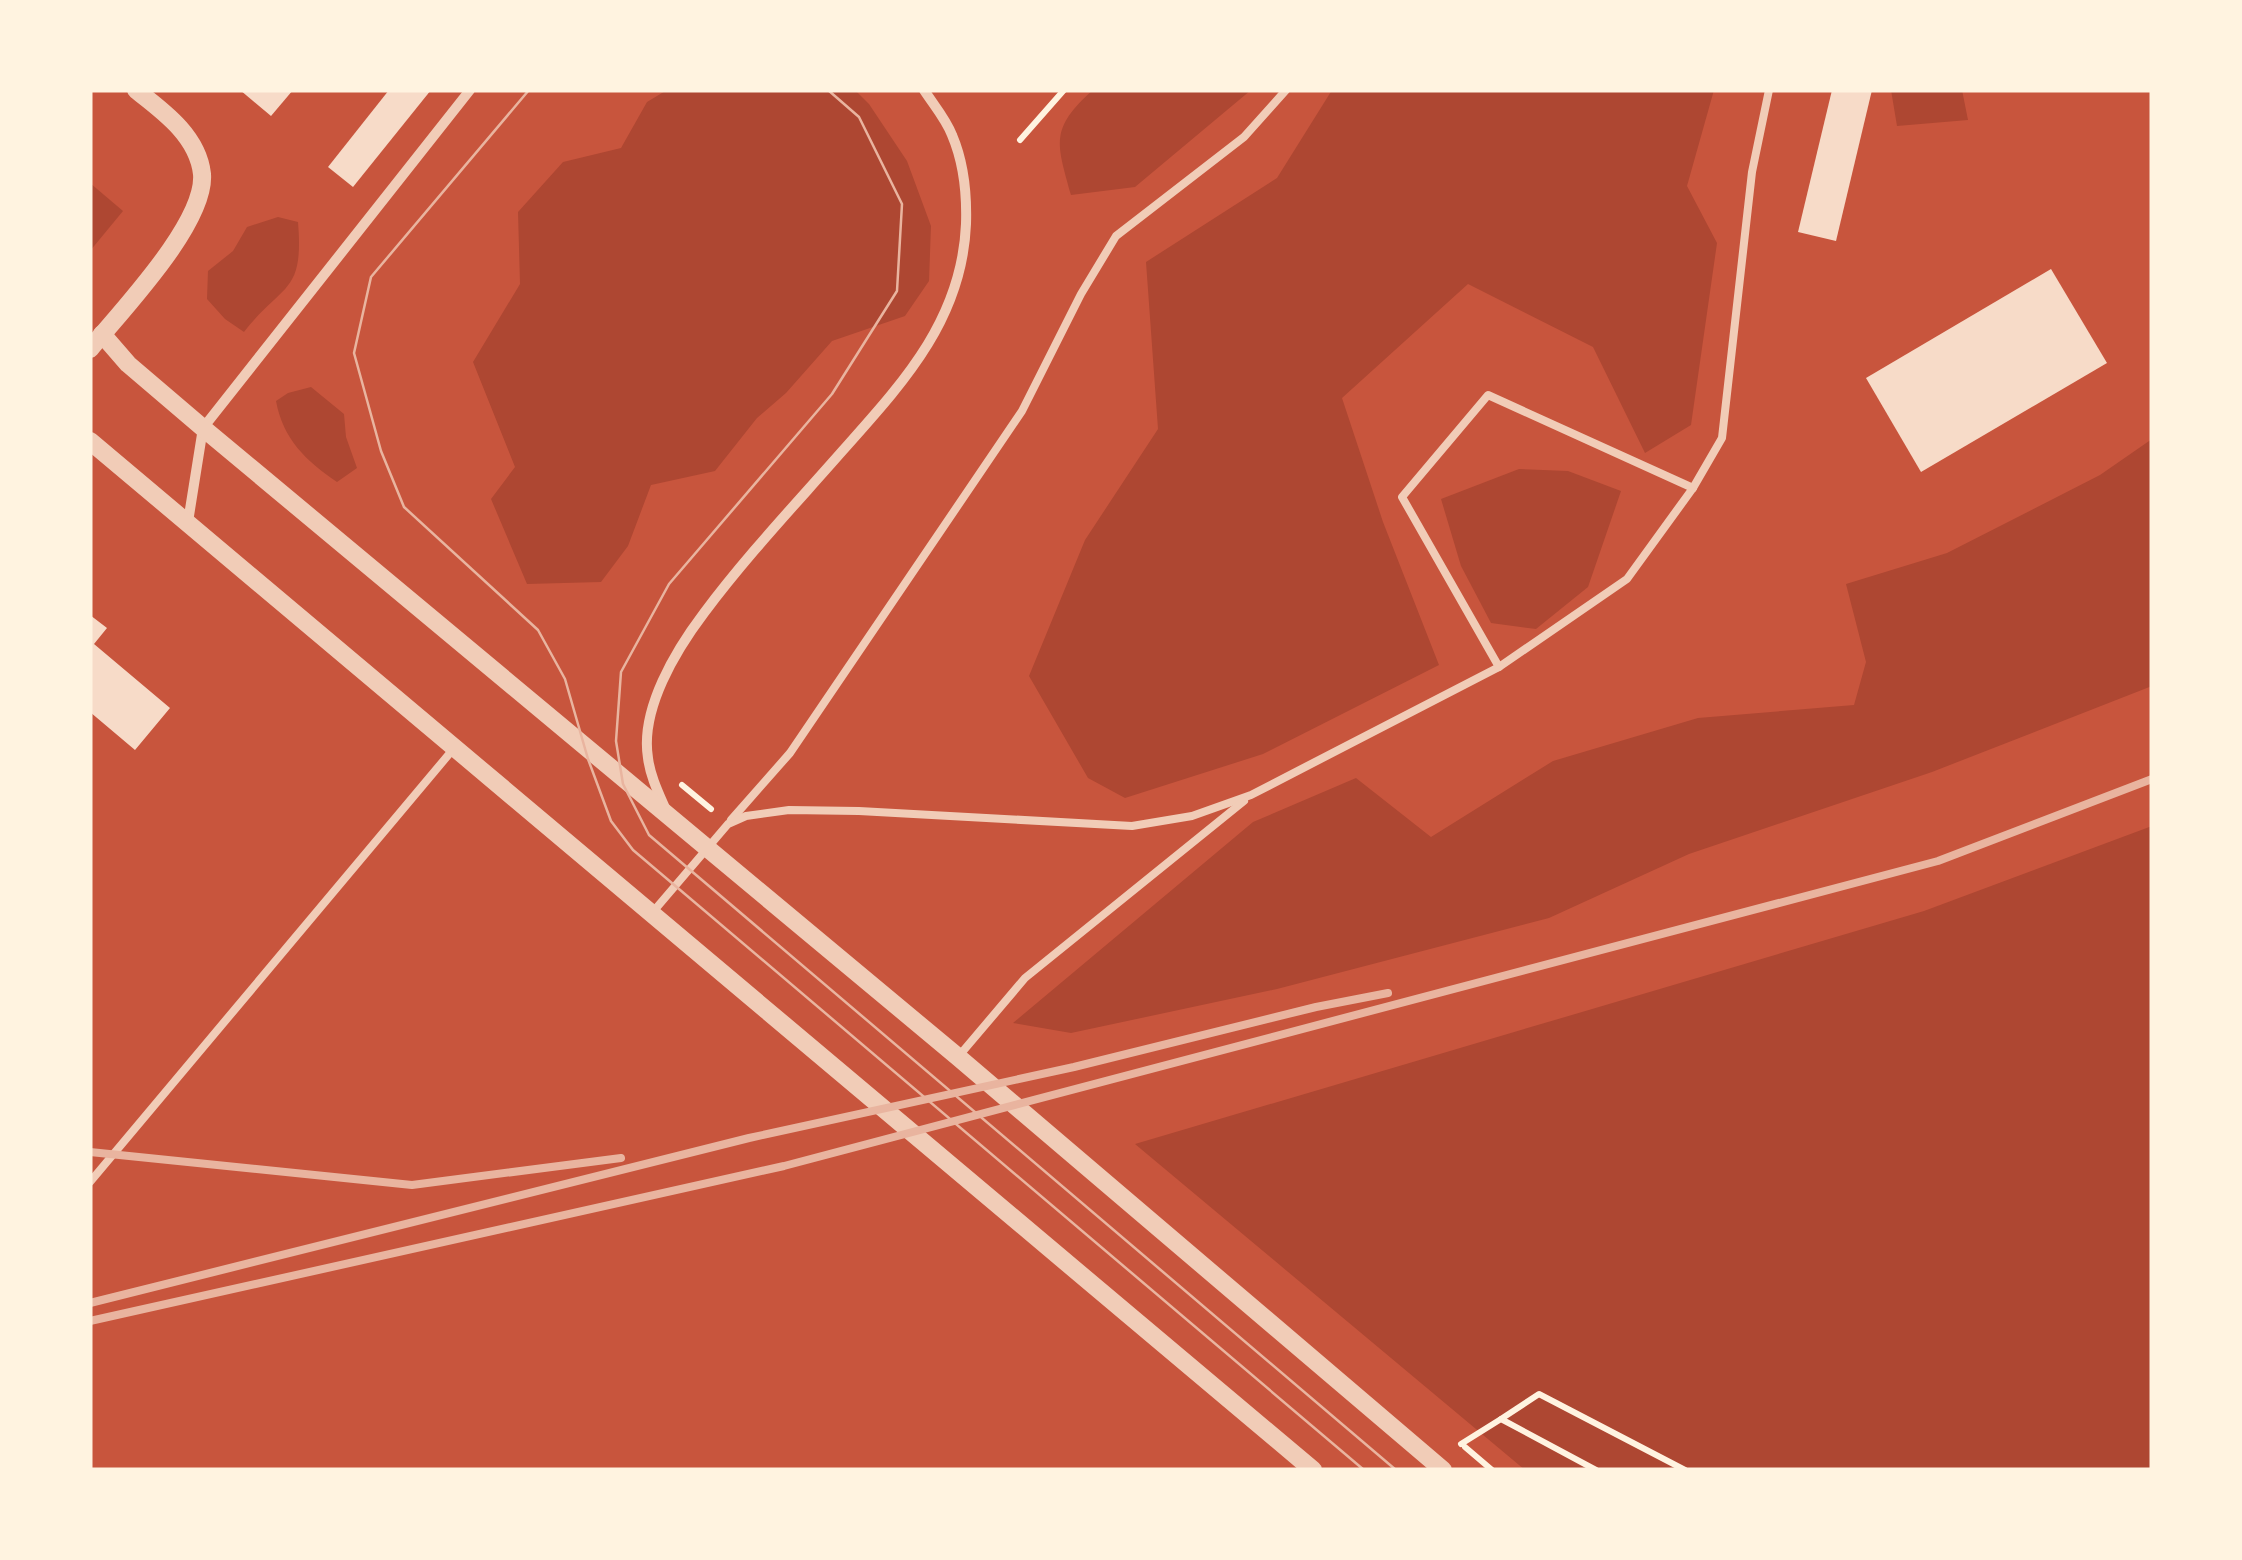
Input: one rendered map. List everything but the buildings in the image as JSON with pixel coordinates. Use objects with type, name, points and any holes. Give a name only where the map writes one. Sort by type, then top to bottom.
[{"type":"street","points":[[136,90],[174,121],[192,146],[202,174],[198,202],[178,241],[96,341],[958,1057],[1443,1470]]},
{"type":"street","points":[[188,522],[203,428],[470,90]]},
{"type":"street","points":[[667,814],[647,755],[651,719],[662,682],[682,641],[725,584],[902,383],[934,335],[958,283],[965,244],[967,190],[952,134],[924,90]]},
{"type":"street","points":[[90,441],[1313,1470]]},
{"type":"lane","points":[[652,913],[790,753],[1022,411],[1081,294],[1116,236],[1244,137],[1286,90]]},
{"type":"lane","points":[[728,824],[746,816],[789,810],[1132,826],[1192,816],[1251,795],[1499,667],[1627,579],[1693,488],[1722,438],[1752,172],[1769,90]]},
{"type":"lane","points":[[1499,667],[1402,497],[1488,395],[1693,488]]},
{"type":"lane","points":[[90,1182],[455,747]]},
{"type":"lane","points":[[958,1057],[1026,978],[1251,795]]},
{"type":"path","points":[[1020,140],[1064,90]]},
{"type":"path","points":[[1461,1444],[1539,1394],[1684,1470]]},
{"type":"path","points":[[1501,1419],[1596,1470]]},
{"type":"shaded area","points":[[667,90],[855,90],[869,104],[907,161],[931,226],[929,281],[905,316],[832,341],[786,393],[757,418],[715,471],[651,485],[628,546],[601,582],[527,584],[491,499],[515,467],[473,362],[520,284],[518,212],[563,162],[621,148],[647,102]]},
{"type":"shaded area","points":[[1093,90],[1251,90],[1135,187],[1071,195],[1060,138],[1069,116]]},
{"type":"shaded area","points":[[1332,90],[1714,90],[1687,186],[1717,243],[1691,425],[1645,453],[1593,347],[1468,284],[1342,398],[1383,522],[1439,665],[1263,754],[1125,798],[1088,778],[1029,676],[1085,540],[1158,429],[1146,262],[1277,178]]},
{"type":"shaded area","points":[[1891,90],[1962,90],[1968,120],[1897,126]]},
{"type":"shaded area","points":[[90,183],[123,211],[90,251]]},
{"type":"shaded area","points":[[278,217],[298,222],[298,263],[288,286],[244,332],[207,299],[208,271],[233,251],[247,227]]},
{"type":"shaded area","points":[[311,387],[344,414],[346,437],[357,468],[337,482],[298,448],[279,415],[276,401]]},
{"type":"shaded area","points":[[2152,439],[2152,686],[1932,772],[1689,854],[1549,918],[1277,989],[1071,1033],[1013,1023],[1253,822],[1356,778],[1431,837],[1553,761],[1698,718],[1854,705],[1866,662],[1846,584],[1947,553],[2100,475]]},
{"type":"shaded area","points":[[1519,469],[1568,471],[1621,491],[1588,587],[1536,629],[1491,623],[1461,566],[1441,499]]},
{"type":"shaded area","points":[[2152,826],[2152,1470],[1525,1470],[1135,1144],[1924,911]]},
{"type":"tram line","points":[[529,90],[371,277],[354,353],[381,451],[404,507],[538,630],[565,679],[611,821],[633,850],[1364,1470]]},
{"type":"tram line","points":[[828,90],[859,117],[902,204],[897,291],[832,394],[669,584],[621,672],[616,741],[623,784],[649,835],[1396,1470]]},
{"type":"railway","points":[[90,1321],[784,1166],[1938,861],[2152,779]]},
{"type":"railway","points":[[90,1303],[749,1138],[1388,993]]},
{"type":"railway","points":[[90,1152],[412,1185],[621,1158]]}]
